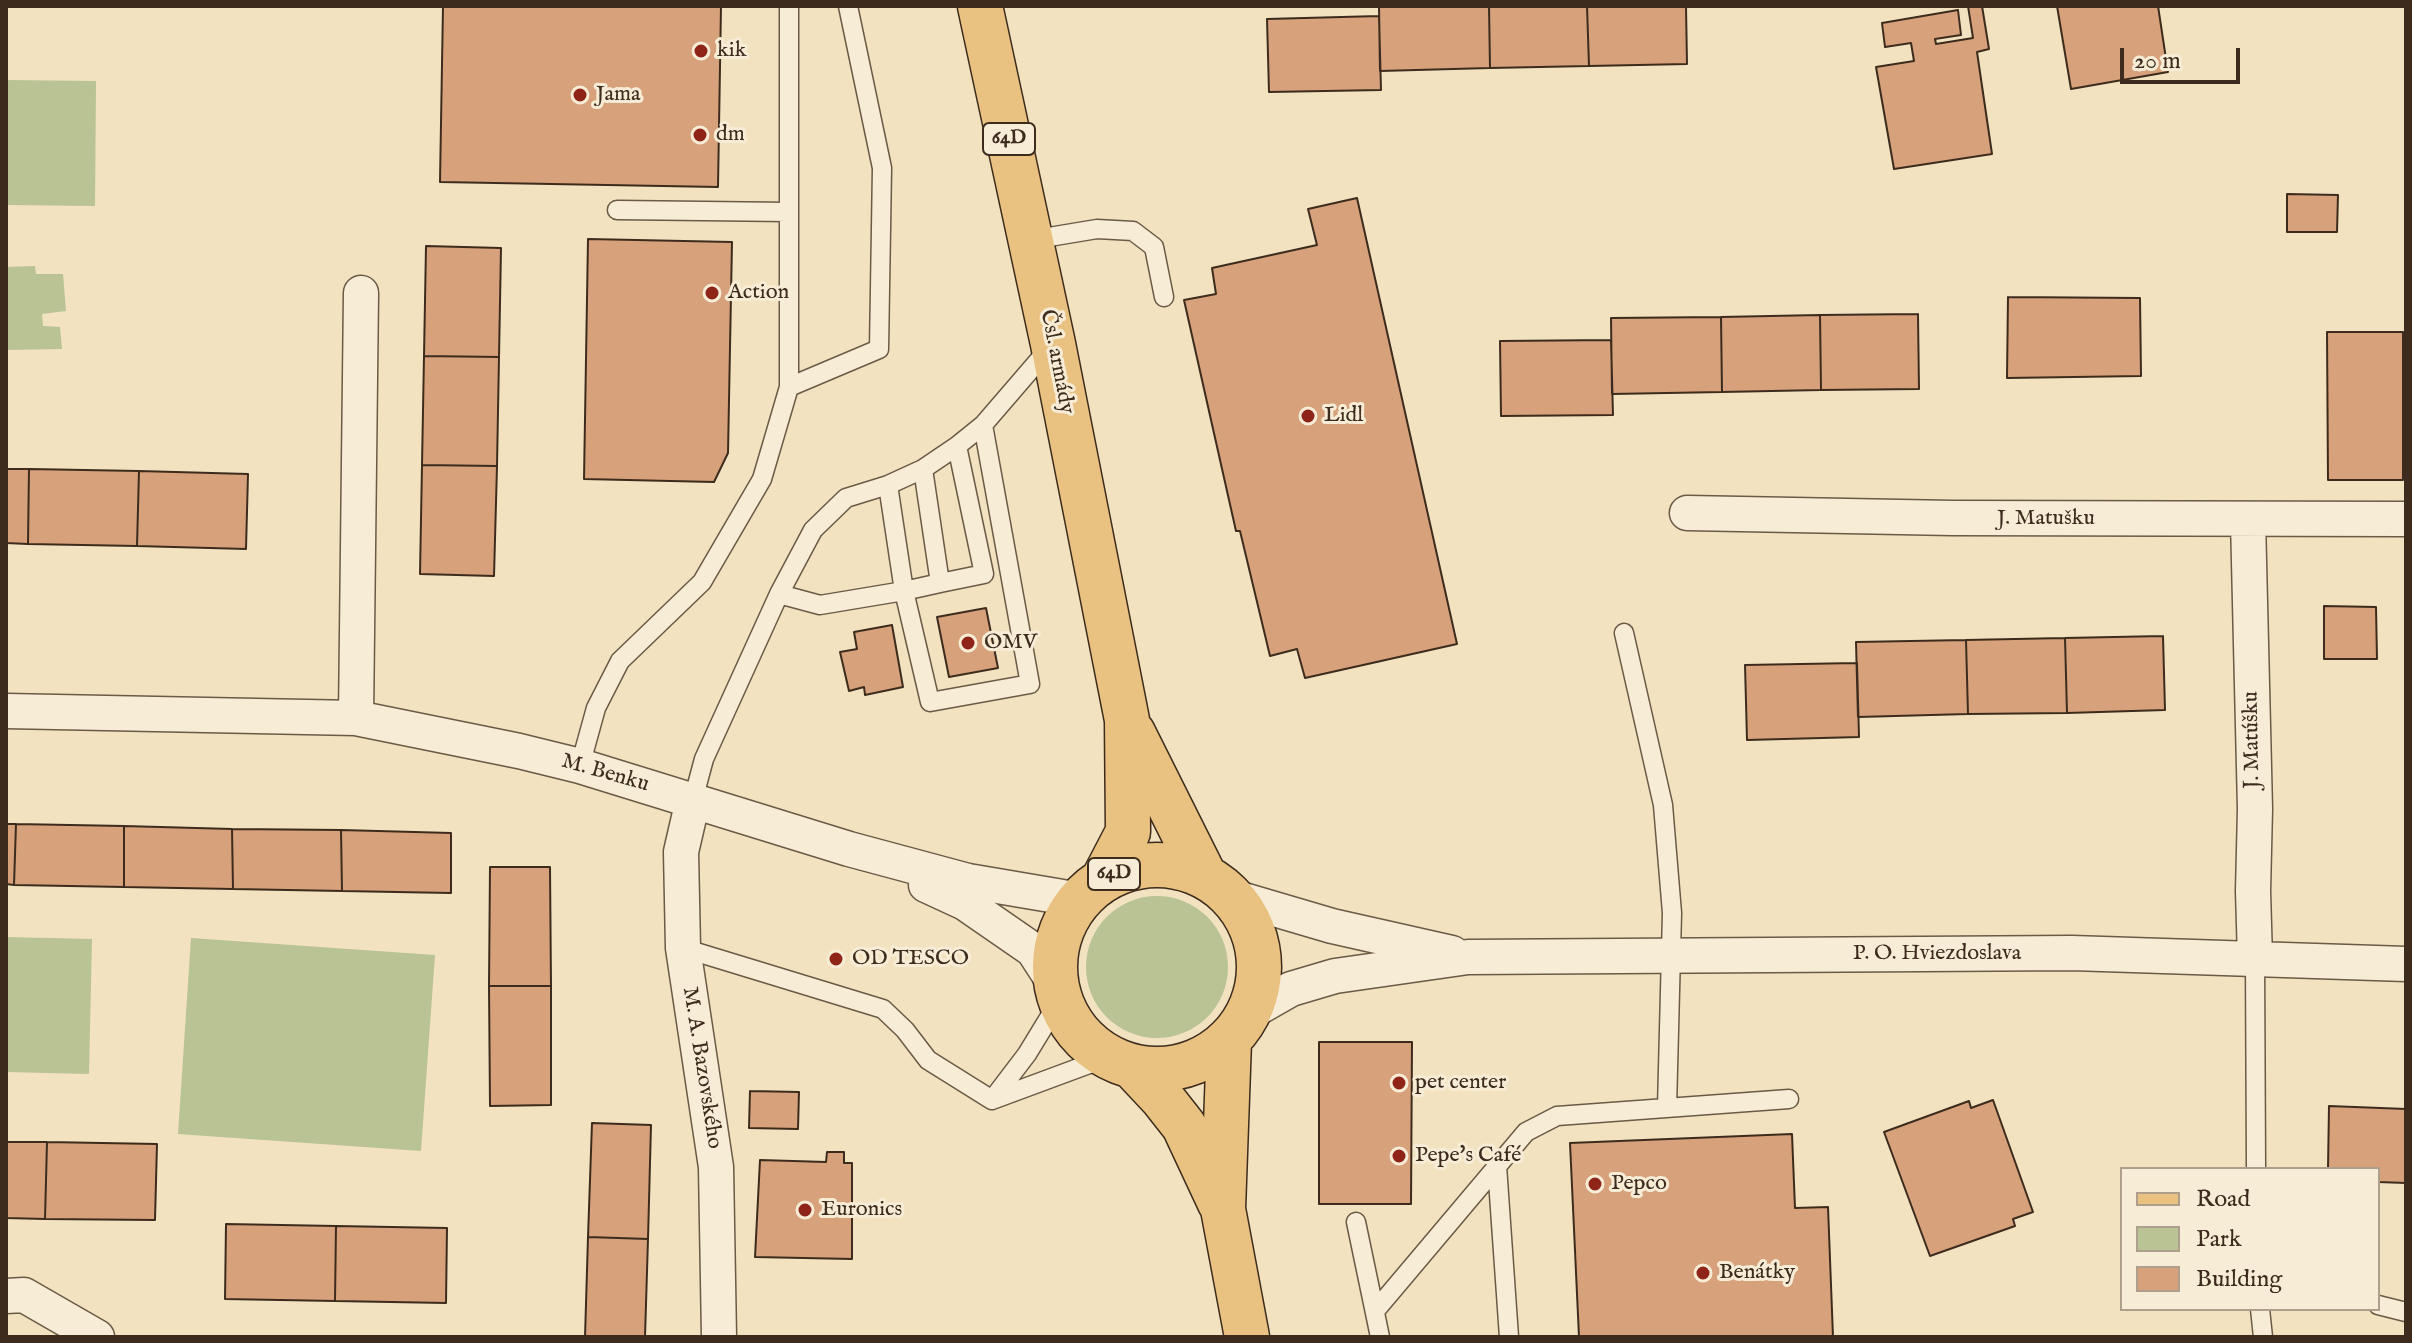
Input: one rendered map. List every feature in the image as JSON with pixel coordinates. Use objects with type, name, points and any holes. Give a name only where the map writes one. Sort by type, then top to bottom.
[{"type":"main road","name":"Čsl. armády","points":[[980,6],[1053,344],[1127,720],[1128,832],[1091,890]]},
{"type":"main road","name":"Čsl. armády","points":[[1127,720],[1218,886]]},
{"type":"main road","name":"64D","points":[[1223,1209],[1239,1027],[1259,983],[1258,951],[1248,921],[1218,886],[1180,867],[1153,865],[1127,869],[1091,890],[1063,926],[1056,956],[1058,993],[1079,1033],[1120,1062],[1162,1098],[1184,1126],[1223,1209],[1247,1337]]},
{"type":"main road","points":[[1120,1062],[1158,1069],[1184,1066],[1216,1052],[1239,1027]]},
{"type":"street","points":[[356,718],[361,293]]},
{"type":"street","name":"J. Matušku","points":[[1687,513],[2406,519]]},
{"type":"street","name":"J. Matúšku","points":[[2248,520],[2255,794],[2255,959]]},
{"type":"street","name":"M. Benku","points":[[6,711],[356,718],[580,766],[849,849],[968,881],[1091,890]]},
{"type":"street","name":"M. A. Bazovského","points":[[693,800],[681,852],[683,948],[716,1167],[719,1337]]},
{"type":"street","name":"M. Benku","points":[[849,849],[965,903],[1033,950],[1058,993]]},
{"type":"street","name":"P. O. Hviezdoslava","points":[[1218,886],[1332,926],[1468,957]]},
{"type":"street","name":"P. O. Hviezdoslava","points":[[1239,1027],[1291,989],[1335,976],[1468,957],[2072,953],[2406,964]]},
{"type":"street","points":[[6,1296],[24,1295],[97,1337]]},
{"type":"lane","points":[[580,766],[596,708],[620,661],[702,582],[762,479],[789,387],[789,6]]},
{"type":"lane","points":[[789,387],[879,349],[882,168],[848,6]]},
{"type":"lane","points":[[617,210],[789,212]]},
{"type":"lane","points":[[1031,240],[1097,229],[1133,231],[1154,247],[1164,297]]},
{"type":"lane","points":[[693,800],[704,759],[779,594],[813,530],[846,498],[888,485],[923,469],[957,446],[983,425],[1053,344]]},
{"type":"lane","points":[[888,485],[904,591],[930,702],[1030,684],[983,425]]},
{"type":"lane","points":[[779,594],[820,605],[984,574],[957,446]]},
{"type":"lane","points":[[923,469],[940,583]]},
{"type":"lane","points":[[1624,633],[1663,805],[1672,913],[1667,1108]]},
{"type":"lane","points":[[683,948],[883,1009],[905,1030],[928,1060],[992,1100],[1120,1062]]},
{"type":"lane","points":[[2255,959],[2256,1167]]},
{"type":"lane","points":[[992,1100],[1027,1054],[1058,993]]},
{"type":"lane","points":[[1375,1311],[1526,1132],[1557,1116],[1789,1099]]},
{"type":"lane","points":[[1497,1166],[1509,1337]]},
{"type":"lane","points":[[1356,1222],[1380,1337]]},
{"type":"lane","points":[[2380,1306],[2406,1312]]},
{"type":"lane","points":[[2260,1311],[2263,1337]]},
{"type":"green space","points":[[6,80],[96,81],[95,206],[6,205]]},
{"type":"green space","points":[[35,266],[36,274],[63,274],[66,311],[42,314],[43,326],[60,327],[62,349],[6,350],[6,267]]},
{"type":"green space","points":[[1157,896],[1184,902],[1207,917],[1222,940],[1228,967],[1222,994],[1207,1017],[1184,1032],[1157,1038],[1130,1032],[1107,1017],[1092,994],[1086,967],[1092,940],[1107,917],[1130,902]]},
{"type":"green space","points":[[6,937],[92,939],[89,1074],[6,1072]]},
{"type":"green space","points":[[191,938],[435,955],[421,1151],[178,1134]]},
{"type":"building","name":"Jama","points":[[443,6],[721,6],[718,187],[440,182]]},
{"type":"building","points":[[1379,6],[1489,6],[1490,68],[1380,71]]},
{"type":"building","points":[[1489,6],[1587,6],[1589,66],[1490,68]]},
{"type":"building","points":[[1587,6],[1686,6],[1687,64],[1589,66]]},
{"type":"building","points":[[1968,6],[1982,6],[1989,49],[1977,52],[1992,154],[1894,169],[1876,67],[1914,61],[1911,43],[1885,47],[1882,23],[1958,10],[1961,35],[1935,39],[1936,44],[1973,38]]},
{"type":"building","points":[[2057,6],[2158,6],[2168,72],[2071,89]]},
{"type":"building","points":[[1379,16],[1381,90],[1269,92],[1267,19]]},
{"type":"building","points":[[2287,194],[2338,195],[2337,232],[2287,232]]},
{"type":"building","name":"Lidl","points":[[1357,198],[1457,644],[1305,678],[1297,649],[1270,656],[1240,531],[1236,531],[1184,300],[1216,294],[1212,268],[1317,245],[1308,209]]},
{"type":"building","points":[[588,239],[732,242],[728,453],[714,482],[584,479]]},
{"type":"building","points":[[426,246],[501,248],[499,357],[424,356]]},
{"type":"building","points":[[2008,297],[2140,298],[2141,376],[2007,378]]},
{"type":"building","points":[[1918,314],[1919,389],[1821,390],[1820,315]]},
{"type":"building","points":[[1820,315],[1821,390],[1722,392],[1721,317]]},
{"type":"building","points":[[1721,317],[1722,392],[1612,394],[1611,318]]},
{"type":"building","points":[[2327,332],[2403,332],[2403,480],[2328,480]]},
{"type":"building","points":[[1611,340],[1613,415],[1501,416],[1500,341]]},
{"type":"building","points":[[424,356],[499,357],[497,466],[422,465]]},
{"type":"building","points":[[2403,391],[2406,391],[2406,466],[2403,466]]},
{"type":"building","points":[[422,465],[497,466],[494,576],[420,574]]},
{"type":"building","points":[[6,469],[29,469],[28,544],[6,543]]},
{"type":"building","points":[[29,469],[139,471],[137,546],[28,544]]},
{"type":"building","points":[[139,471],[248,474],[246,549],[137,546]]},
{"type":"building","points":[[2324,606],[2376,607],[2377,659],[2324,659]]},
{"type":"building","name":"OMV","points":[[986,608],[998,668],[949,677],[937,617]]},
{"type":"building","points":[[892,625],[903,687],[865,695],[864,687],[849,691],[840,652],[857,649],[854,632]]},
{"type":"building","points":[[2163,636],[2165,710],[2067,713],[2065,638]]},
{"type":"building","points":[[2065,638],[2067,713],[1968,714],[1966,640]]},
{"type":"building","points":[[1966,640],[1968,714],[1858,717],[1856,642]]},
{"type":"building","points":[[1857,663],[1859,737],[1747,740],[1745,665]]},
{"type":"building","points":[[6,824],[16,824],[14,885],[6,884]]},
{"type":"building","points":[[16,824],[124,826],[124,887],[14,885]]},
{"type":"building","points":[[124,826],[232,829],[233,889],[124,887]]},
{"type":"building","points":[[232,829],[341,830],[342,891],[233,889]]},
{"type":"building","points":[[341,830],[451,833],[451,893],[342,891]]},
{"type":"building","points":[[490,867],[550,867],[551,986],[489,986]]},
{"type":"building","points":[[489,986],[551,986],[551,1105],[490,1106]]},
{"type":"building","points":[[1319,1042],[1412,1042],[1411,1204],[1319,1204]]},
{"type":"building","points":[[750,1091],[799,1092],[798,1129],[749,1128]]},
{"type":"building","points":[[1993,1100],[2033,1212],[2013,1219],[2015,1226],[1930,1256],[1884,1132],[1969,1101],[1971,1108]]},
{"type":"building","points":[[2329,1106],[2406,1109],[2406,1183],[2380,1182],[2380,1167],[2328,1167]]},
{"type":"building","points":[[592,1123],[651,1125],[648,1239],[588,1237]]},
{"type":"building","name":"Benátky","points":[[1792,1134],[1795,1208],[1828,1207],[1833,1337],[1579,1337],[1570,1143]]},
{"type":"building","points":[[6,1142],[47,1142],[45,1219],[6,1218]]},
{"type":"building","points":[[47,1142],[157,1144],[155,1220],[45,1219]]},
{"type":"building","name":"Euronics","points":[[827,1152],[844,1152],[844,1163],[852,1163],[852,1259],[755,1257],[760,1160],[826,1162]]},
{"type":"building","points":[[226,1224],[336,1226],[335,1301],[225,1299]]},
{"type":"building","points":[[336,1226],[447,1228],[446,1303],[335,1301]]},
{"type":"building","points":[[588,1237],[648,1239],[645,1337],[585,1337]]},
{"type":"place","name":"kik","points":[[701,51]]},
{"type":"place","name":"Jama","points":[[580,95]]},
{"type":"place","name":"dm","points":[[700,135]]},
{"type":"place","name":"Action","points":[[712,293]]},
{"type":"place","name":"Lidl","points":[[1308,416]]},
{"type":"place","name":"OMV","points":[[968,643]]},
{"type":"place","name":"OD TESCO","points":[[836,959]]},
{"type":"place","name":"pet center","points":[[1399,1083]]},
{"type":"place","name":"Pepe's Café","points":[[1399,1156]]},
{"type":"place","name":"Pepco","points":[[1595,1184]]},
{"type":"place","name":"Euronics","points":[[805,1210]]},
{"type":"place","name":"Benátky","points":[[1703,1273]]}]
